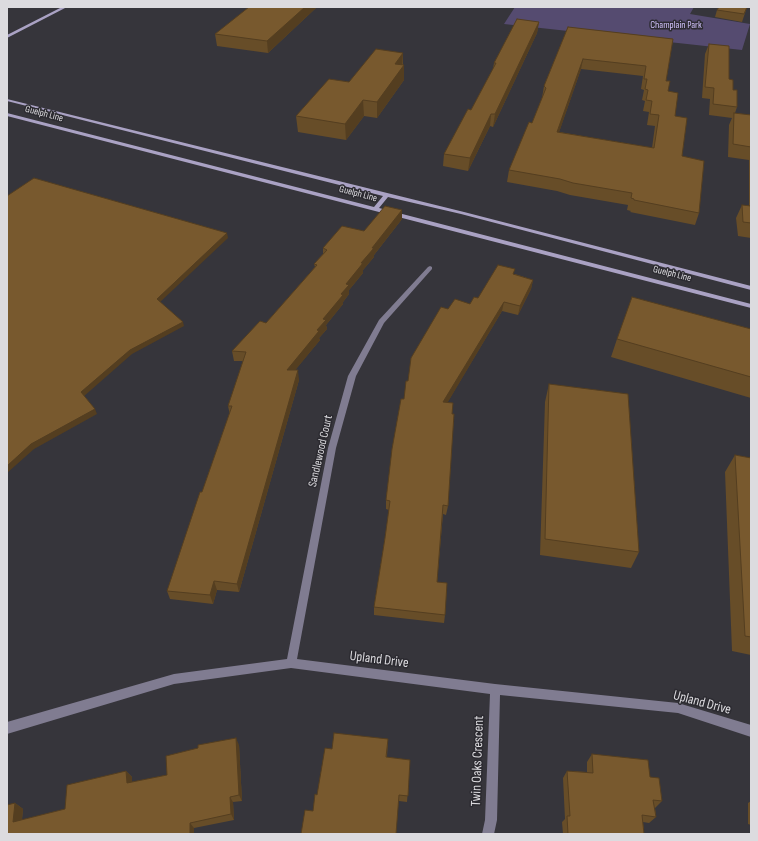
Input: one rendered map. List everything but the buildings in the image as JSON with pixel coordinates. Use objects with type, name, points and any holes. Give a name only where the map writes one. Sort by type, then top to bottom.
[{"type":"main road","points":[[7,37],[65,7]]},
{"type":"main road","name":"Guelph Line","points":[[7,100],[478,217],[751,288]]},
{"type":"main road","name":"Guelph Line","points":[[7,114],[751,306]]},
{"type":"main road","points":[[375,209],[387,195]]},
{"type":"street","name":"Sandlewood Court","points":[[291,663],[332,448],[352,376],[381,322],[430,268]]},
{"type":"street","name":"Upland Drive","points":[[7,728],[174,679],[291,663],[495,689],[678,708],[751,731]]},
{"type":"street","name":"Twin Oaks Crescent","points":[[488,834],[491,820],[495,689]]},
{"type":"green space","name":"Champlain Park","points":[[515,7],[694,7],[690,14],[750,24],[742,50],[504,24]]}]
